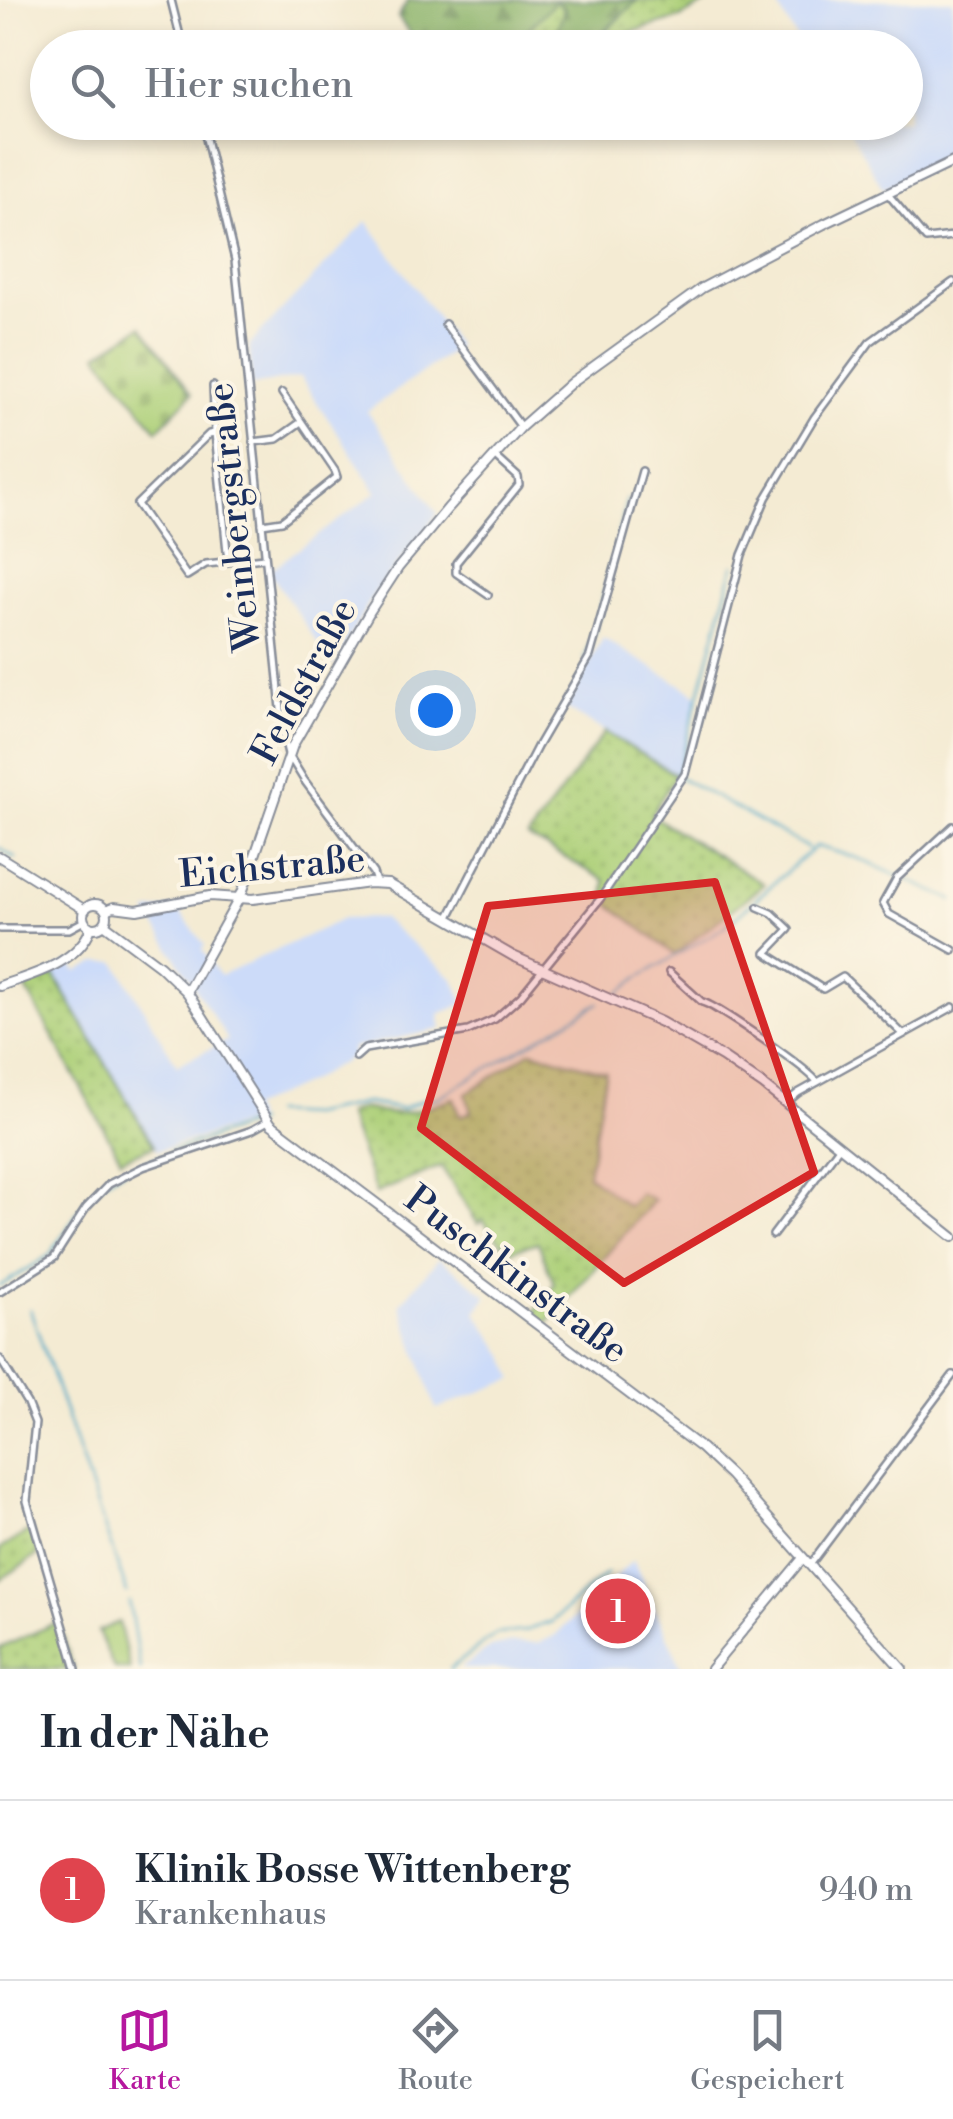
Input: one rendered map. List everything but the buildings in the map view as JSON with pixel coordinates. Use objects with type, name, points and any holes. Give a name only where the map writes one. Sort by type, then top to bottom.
[{"type":"street","points":[[171,0],[178,30]]},
{"type":"street","name":"Weinbergstraße","points":[[206,140],[234,260],[280,716],[288,754],[374,873],[376,882]]},
{"type":"street","name":"Feldstraße","points":[[187,992],[240,898],[288,754],[393,576],[494,456],[572,382],[702,288],[953,162]]},
{"type":"street","points":[[888,193],[923,238],[953,236]]},
{"type":"street","points":[[356,1057],[365,1049],[468,1030],[495,1020],[521,996],[600,899],[682,780],[742,555],[766,498],[814,418],[870,342],[953,282]]},
{"type":"street","points":[[445,324],[521,428]]},
{"type":"street","points":[[213,386],[228,562]]},
{"type":"street","points":[[261,524],[282,522],[336,478],[336,471],[282,393]]},
{"type":"street","points":[[253,442],[277,439],[302,422]]},
{"type":"street","points":[[214,433],[202,438],[136,504],[187,576],[206,564],[264,558]]},
{"type":"street","points":[[488,596],[456,573],[456,563],[519,486],[518,477],[494,456]]},
{"type":"street","points":[[448,919],[537,747],[590,656],[642,471]]},
{"type":"street","points":[[953,826],[899,876],[885,898],[884,908],[953,950]]},
{"type":"street","points":[[0,857],[85,910],[87,924],[86,940],[67,958],[0,986]]},
{"type":"street","name":"Eichstraße","points":[[85,910],[95,904],[106,910],[138,910],[210,896],[240,898],[376,882],[391,885],[541,970],[675,1029],[741,1069],[952,1235]]},
{"type":"street","points":[[758,907],[772,913],[788,929],[766,954],[823,989],[842,977],[903,1034]]},
{"type":"street","points":[[0,929],[104,924],[106,910]]},
{"type":"street","name":"Puschkinstraße","points":[[104,924],[168,972],[187,992],[266,1118],[695,1442],[721,1466],[902,1669]]},
{"type":"street","points":[[670,972],[702,1002],[709,1002],[807,1069],[818,1082]]},
{"type":"street","points":[[786,1103],[953,1007]]},
{"type":"street","points":[[0,1292],[54,1258],[86,1208],[109,1184],[134,1170],[252,1130],[266,1118]]},
{"type":"street","points":[[774,1235],[840,1146]]},
{"type":"street","points":[[0,1359],[35,1423],[28,1501],[76,1669]]},
{"type":"street","points":[[711,1669],[806,1561],[953,1375]]},
{"type":"street","points":[[946,1386],[953,1390]]},
{"type":"highlighted area","points":[[715,882],[814,1172],[624,1283],[421,1128],[488,906]]},
{"type":"shaded area","points":[[774,0],[953,0],[953,158],[883,189],[855,140],[923,140],[923,30],[792,30]]},
{"type":"shaded area","points":[[367,221],[458,347],[367,411],[438,514],[372,597],[333,666],[269,571],[377,492],[300,377],[252,386],[249,345]]},
{"type":"shaded area","points":[[603,638],[698,695],[676,775],[566,708]]},
{"type":"shaded area","points":[[176,907],[205,945],[202,950],[220,976],[343,919],[382,918],[454,979],[464,1004],[439,1014],[442,1029],[352,1048],[352,1057],[250,1108],[256,1120],[157,1151],[52,971],[70,961],[77,972],[97,962],[116,962],[177,1065],[228,1040],[147,912]]},
{"type":"shaded area","points":[[439,1258],[488,1296],[476,1312],[506,1357],[514,1379],[436,1409],[400,1304]]},
{"type":"shaded area","points":[[633,1560],[682,1669],[460,1669],[491,1647],[513,1642],[539,1643],[556,1635]]},
{"type":"green space","points":[[408,0],[636,1],[604,30],[557,30],[564,10],[556,1],[528,30],[407,30],[398,17]]},
{"type":"green space","points":[[556,0],[565,10],[558,30],[528,30]]},
{"type":"green space","points":[[637,0],[712,0],[680,18],[638,30],[607,30]]},
{"type":"green space","points":[[142,326],[192,394],[157,430],[98,354]]},
{"type":"green space","points":[[605,732],[676,775],[651,815],[764,884],[675,955],[605,901],[605,880],[528,837]]},
{"type":"green space","points":[[54,975],[154,1146],[121,1159],[25,987]]},
{"type":"green space","points":[[531,1051],[606,1072],[588,1175],[628,1206],[640,1193],[654,1200],[546,1324],[533,1314],[554,1284],[538,1242],[511,1251],[507,1241],[502,1245],[482,1219],[478,1224],[441,1166],[376,1193],[347,1114],[363,1109],[404,1113],[454,1098],[460,1116],[471,1112],[466,1094]]},
{"type":"green space","points":[[31,1530],[38,1555],[0,1580],[0,1549]]},
{"type":"green space","points":[[58,1622],[74,1669],[0,1669],[0,1648]]},
{"type":"green space","points":[[119,1622],[130,1669],[114,1669],[98,1631]]},
{"type":"waterway","points":[[598,619],[627,499]]},
{"type":"waterway","points":[[734,565],[677,776],[808,848]]},
{"type":"waterway","points":[[585,659],[596,627]]},
{"type":"waterway","points":[[618,994],[723,928],[816,846],[857,858],[953,900]]},
{"type":"waterway","points":[[0,848],[15,858]]},
{"type":"waterway","points":[[272,1113],[310,1115],[366,1103],[401,1109],[437,1098],[599,1003]]},
{"type":"waterway","points":[[170,1152],[257,1122]]},
{"type":"waterway","points":[[0,1286],[50,1255],[86,1200],[104,1181],[160,1156]]},
{"type":"waterway","points":[[30,1309],[127,1593]]},
{"type":"waterway","points":[[450,1669],[496,1634],[524,1631],[551,1622],[607,1573]]},
{"type":"waterway","points":[[129,1602],[140,1669]]},
{"type":"place","name":"Klinik Bosse Wittenberg","points":[[618,1611]]}]
